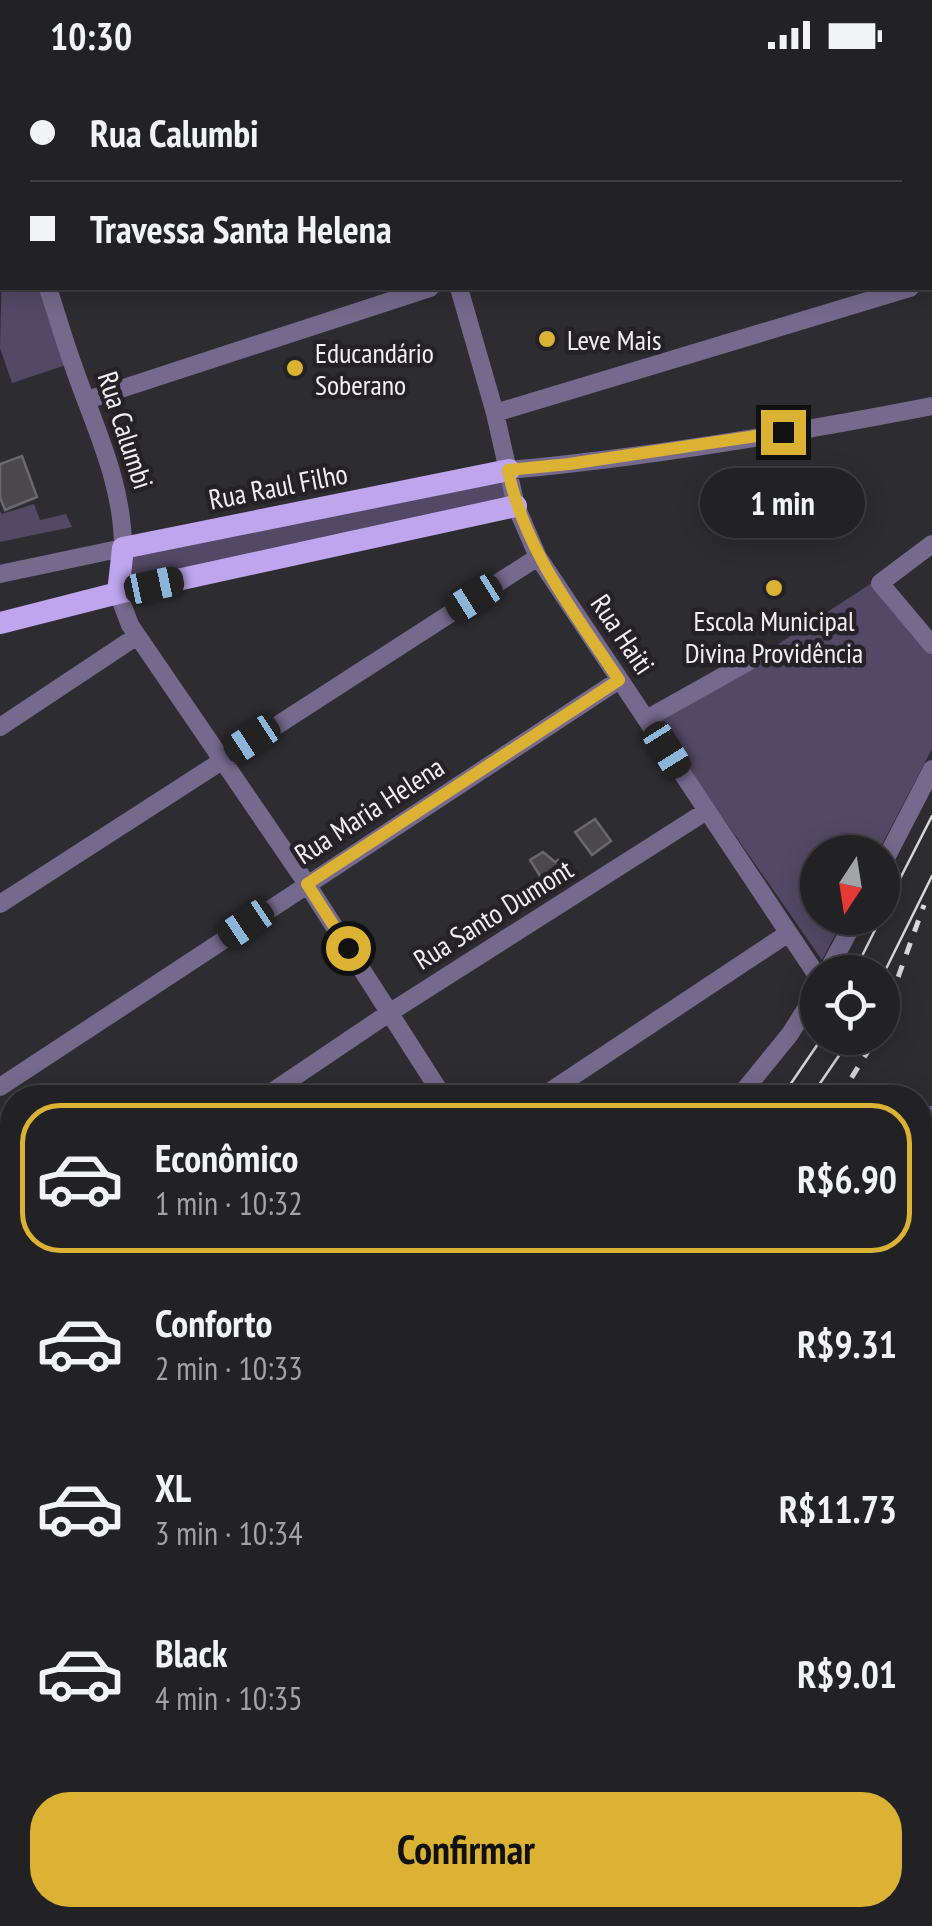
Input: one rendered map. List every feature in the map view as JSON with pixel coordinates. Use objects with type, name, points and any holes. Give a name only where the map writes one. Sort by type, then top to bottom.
[{"type":"main road","name":"Rua Raul Filho","points":[[123,548],[508,470]]},
{"type":"main road","points":[[0,623],[118,593],[516,506]]},
{"type":"main road","name":"Rua Calumbi","points":[[118,593],[123,548]]},
{"type":"street","name":"Rua Calumbi","points":[[49,290],[116,487],[123,548]]},
{"type":"street","points":[[87,400],[424,290]]},
{"type":"street","name":"Rua Haiti","points":[[460,290],[495,413],[516,506],[538,557],[802,955]]},
{"type":"street","points":[[495,413],[863,294],[894,290]]},
{"type":"street","points":[[508,470],[816,427],[932,406]]},
{"type":"street","points":[[932,544],[880,583],[932,644]]},
{"type":"street","name":"Rua Raul Filho","points":[[0,574],[123,548]]},
{"type":"street","points":[[0,904],[538,557]]},
{"type":"street","points":[[118,593],[122,610],[138,636],[307,884],[435,1085]]},
{"type":"street","points":[[0,727],[138,636]]},
{"type":"street","points":[[648,718],[748,662]]},
{"type":"street","name":"Rua Maria Helena","points":[[3,1085],[619,680]]},
{"type":"street","points":[[898,835],[932,769]]},
{"type":"street","name":"Rua Santo Dumont","points":[[282,1085],[388,1013],[705,812]]},
{"type":"street","points":[[560,1085],[787,934]]},
{"type":"street","points":[[749,1085],[800,1018]]},
{"type":"shaded area","points":[[1,290],[49,290],[72,363],[12,383],[0,348]]},
{"type":"shaded area","points":[[509,470],[516,506],[138,588],[122,571],[130,547]]},
{"type":"shaded area","points":[[34,504],[40,520],[66,514],[72,527],[0,542],[0,511],[2,514]]},
{"type":"shaded area","points":[[875,581],[932,650],[932,749],[887,835],[800,835],[800,928],[657,723]]},
{"type":"shaded area","points":[[805,935],[835,935],[825,955],[819,955]]},
{"type":"building","points":[[22,456],[37,497],[5,510],[0,497],[0,464]]},
{"type":"building","points":[[595,819],[611,841],[592,855],[575,832]]},
{"type":"building","points":[[543,852],[555,862],[558,860],[570,879],[550,892],[530,860]]},
{"type":"tram line","points":[[900,879],[932,816]]},
{"type":"tram line","points":[[893,955],[932,876]]},
{"type":"tram line","points":[[862,955],[872,935]]},
{"type":"tram line","points":[[790,1085],[810,1055]]},
{"type":"tram line","points":[[819,1085],[839,1055]]},
{"type":"railway","points":[[900,972],[924,905]]},
{"type":"railway","points":[[847,1085],[866,1055]]},
{"type":"place","name":"Leve Mais","points":[[547,339]]},
{"type":"place","name":"Educandário Soberano","points":[[295,368]]},
{"type":"place","name":"Escola Municipal Divina Providência","points":[[774,588]]},
{"type":"route","points":[[348,948],[307,884],[619,680],[538,557],[516,506],[508,470],[783,432]]}]
